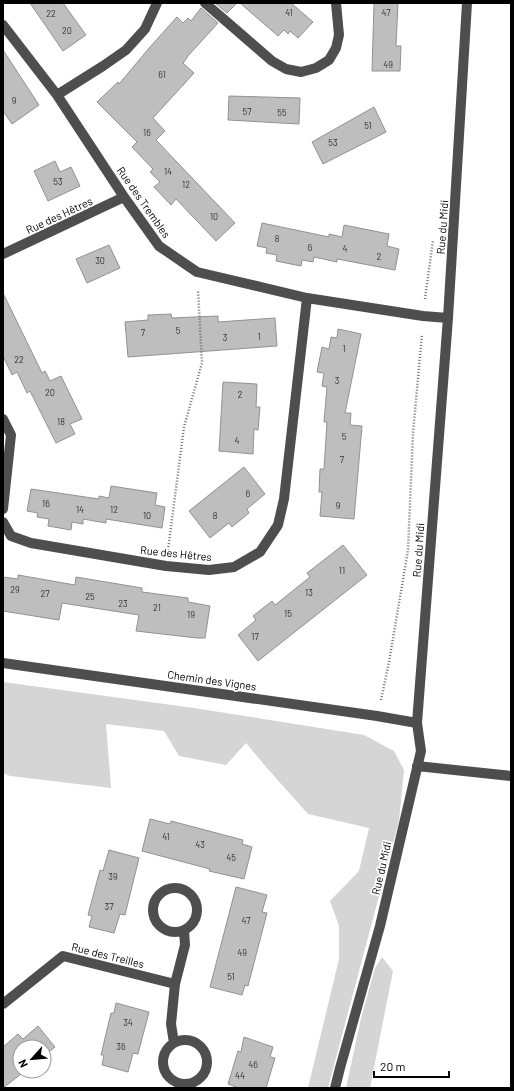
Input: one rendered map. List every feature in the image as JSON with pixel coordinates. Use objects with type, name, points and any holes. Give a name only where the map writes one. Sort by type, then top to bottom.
[{"type":"street","points":[[57,95],[126,50],[145,29],[157,3]]},
{"type":"street","points":[[205,3],[272,61],[286,70],[301,72],[316,68],[329,60],[336,48],[339,35],[336,3]]},
{"type":"street","name":"Rue du Midi","points":[[335,1088],[380,926],[422,751],[417,724],[448,318],[467,3]]},
{"type":"street","name":"Rue des Trembles","points":[[3,25],[57,95],[124,197],[159,246],[197,272],[307,298],[423,316],[448,318]]},
{"type":"street","name":"Rue des Hêtres","points":[[3,254],[124,197]]},
{"type":"street","name":"Rue des Hêtres","points":[[3,522],[11,536],[31,543],[166,566],[209,570],[234,567],[260,552],[278,525],[284,499],[307,298]]},
{"type":"street","points":[[3,419],[11,435],[3,509]]},
{"type":"street","name":"Chemin des Vignes","points":[[3,663],[377,716],[417,724]]},
{"type":"street","points":[[418,766],[511,776]]},
{"type":"street","points":[[179,888],[185,890],[191,894],[195,900],[197,914],[190,926],[184,930],[177,932],[163,928],[154,916],[153,908],[155,901],[165,890],[179,888]]},
{"type":"street","points":[[174,1043],[171,1024],[175,984],[185,945],[184,930]]},
{"type":"street","name":"Rue des Treilles","points":[[3,1004],[63,956],[175,984]]},
{"type":"street","points":[[181,1040],[188,1040],[201,1047],[205,1052],[207,1067],[200,1079],[186,1084],[172,1080],[167,1075],[163,1061],[164,1054],[174,1043],[181,1040]]},
{"type":"path","points":[[377,716],[389,662],[408,550],[413,433],[423,316],[433,237]]},
{"type":"path","points":[[166,566],[184,427],[202,362],[197,272]]},
{"type":"shaded area","points":[[3,682],[194,708],[364,735],[394,751],[404,770],[399,821],[328,1088],[308,1088],[339,959],[339,926],[330,901],[359,871],[369,828],[308,814],[246,743],[226,765],[179,756],[164,731],[106,724],[111,788],[10,776],[3,773]]},
{"type":"shaded area","points":[[382,957],[393,971],[370,1088],[346,1088],[361,1018],[375,968]]},
{"type":"building","points":[[30,3],[63,3],[86,35],[63,51]]},
{"type":"building","points":[[215,3],[237,3],[227,13]]},
{"type":"building","points":[[240,3],[291,3],[313,22],[298,38],[290,31],[288,34],[284,30],[278,36]]},
{"type":"building","points":[[374,3],[398,3],[396,46],[401,46],[400,71],[372,71]]},
{"type":"building","points":[[201,8],[218,23],[183,63],[194,73],[153,118],[165,131],[156,140],[235,223],[216,241],[176,199],[171,205],[154,187],[160,182],[150,172],[153,169],[132,147],[137,142],[97,102],[118,82],[119,84],[177,17],[183,23],[188,18],[191,21]]},
{"type":"building","points":[[3,50],[39,105],[12,124],[3,111]]},
{"type":"building","points":[[229,96],[300,98],[299,124],[228,120]]},
{"type":"building","points":[[374,107],[386,132],[323,164],[312,142]]},
{"type":"building","points":[[55,161],[60,172],[71,167],[80,186],[48,201],[34,171]]},
{"type":"building","points":[[262,223],[329,237],[329,234],[342,237],[344,225],[389,234],[387,246],[399,249],[395,270],[337,259],[337,262],[314,257],[313,262],[302,260],[301,266],[276,261],[277,255],[266,253],[267,248],[257,246]]},
{"type":"building","points":[[109,245],[120,268],[87,283],[76,259]]},
{"type":"building","points":[[3,293],[42,373],[45,371],[50,381],[61,376],[82,419],[70,424],[75,434],[56,443],[30,391],[27,393],[17,372],[12,375],[3,356]]},
{"type":"building","points":[[171,314],[172,318],[218,316],[218,322],[275,318],[277,346],[128,357],[125,322],[148,320],[148,315]]},
{"type":"building","points":[[338,329],[361,334],[345,413],[351,413],[350,425],[362,426],[354,519],[320,516],[322,492],[319,492],[320,469],[324,469],[327,422],[324,422],[327,387],[322,386],[324,373],[317,372],[322,347],[329,349],[331,337],[337,338]]},
{"type":"building","points":[[223,382],[257,384],[256,407],[260,407],[258,430],[254,429],[253,454],[219,451]]},
{"type":"building","points":[[244,467],[265,494],[247,509],[249,513],[232,527],[229,523],[210,538],[189,511]]},
{"type":"building","points":[[111,486],[157,493],[155,505],[165,507],[162,528],[106,519],[106,523],[83,519],[83,524],[72,522],[71,530],[48,526],[49,519],[37,517],[38,513],[27,511],[31,489],[99,499],[99,496],[109,498]]},
{"type":"building","points":[[343,545],[367,575],[258,661],[238,635],[256,620],[253,616],[272,601],[275,605],[310,577],[307,573]]},
{"type":"building","points":[[18,575],[75,585],[76,577],[142,588],[142,592],[188,598],[188,602],[210,606],[205,638],[136,631],[139,615],[62,603],[59,620],[3,611],[3,577],[18,579]]},
{"type":"building","points":[[150,819],[170,824],[171,821],[243,840],[242,844],[252,847],[244,879],[209,871],[210,869],[142,851]]},
{"type":"building","points":[[109,850],[139,858],[125,915],[120,914],[114,933],[89,927],[92,916],[88,915],[100,870],[103,871]]},
{"type":"building","points":[[236,887],[267,895],[262,912],[267,913],[248,986],[245,985],[242,995],[210,987]]},
{"type":"building","points":[[116,1003],[149,1012],[138,1054],[133,1053],[128,1072],[102,1065],[104,1055],[101,1055],[111,1013],[114,1013]]},
{"type":"building","points":[[38,1026],[49,1039],[23,1039]]},
{"type":"building","points":[[18,1034],[23,1039],[12,1039]]},
{"type":"building","points":[[244,1037],[273,1047],[270,1057],[275,1058],[266,1088],[239,1088],[228,1084],[238,1051],[241,1052]]},
{"type":"building","points":[[12,1039],[12,1079],[15,1079],[3,1088],[3,1047]]}]
